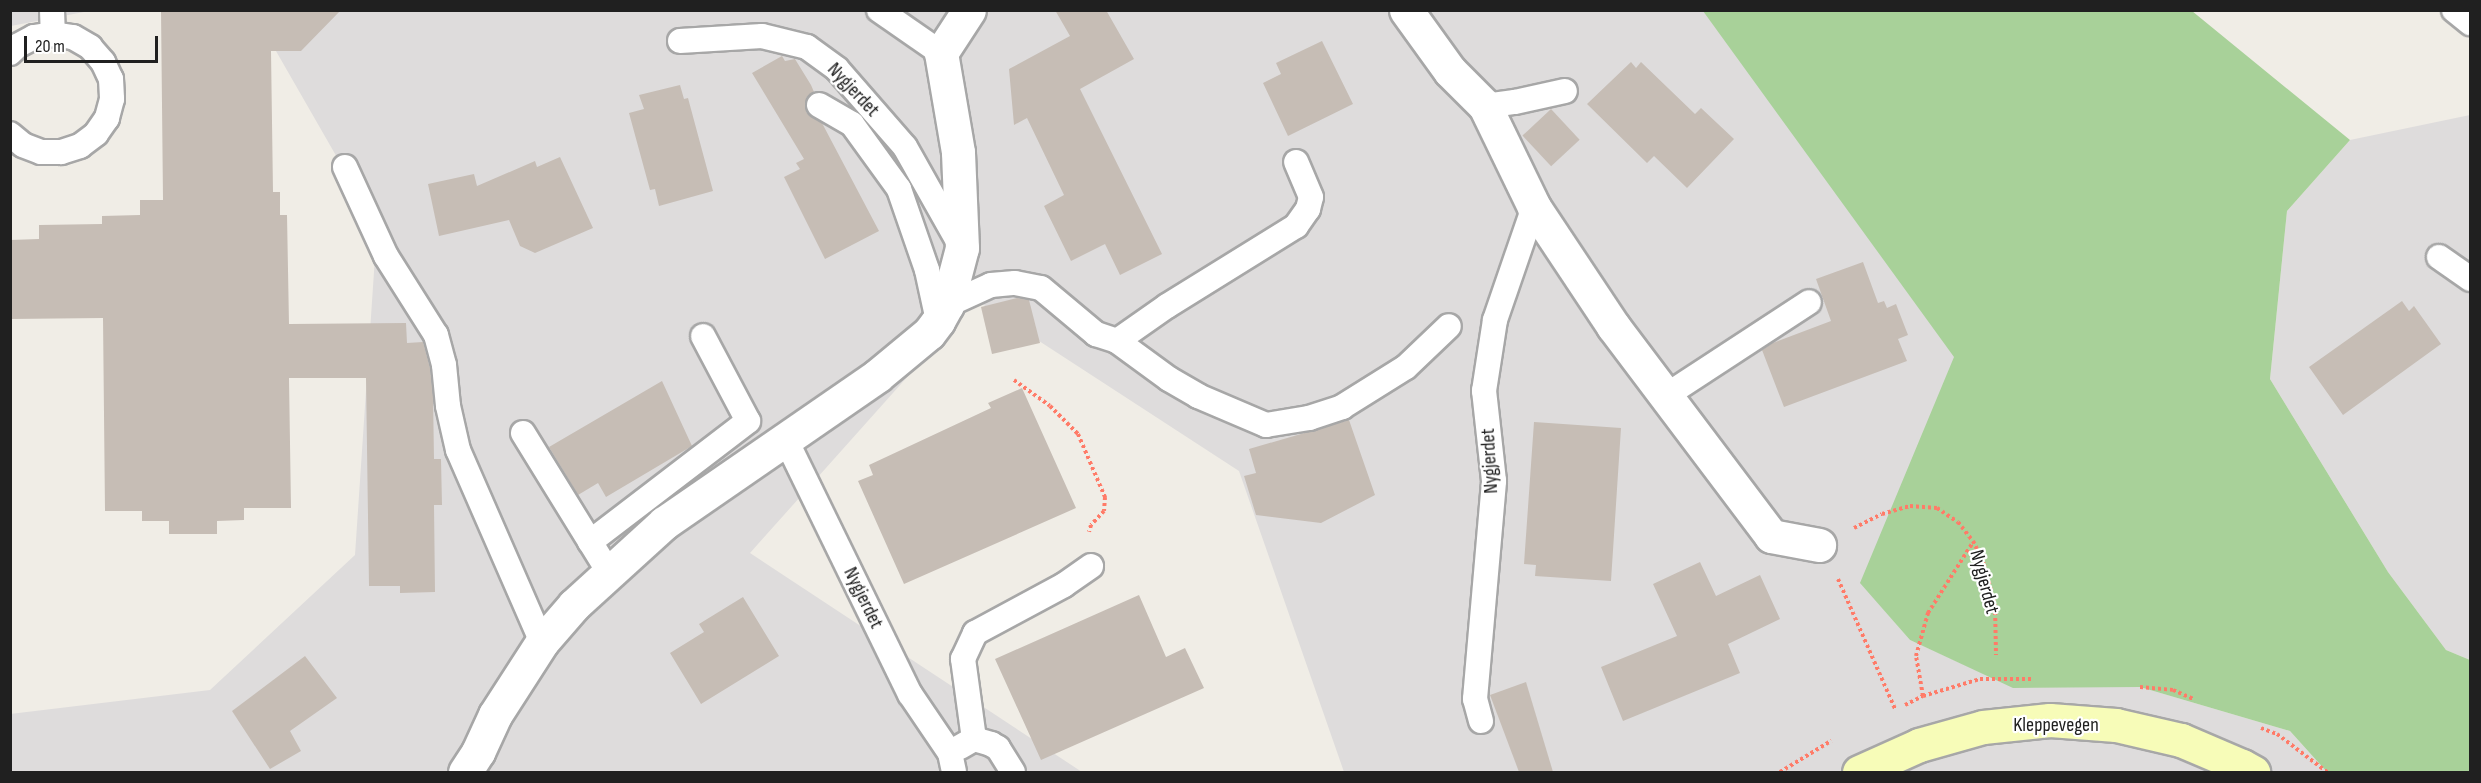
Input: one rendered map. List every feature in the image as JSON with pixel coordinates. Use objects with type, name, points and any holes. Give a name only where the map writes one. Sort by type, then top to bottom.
[{"type":"main road","name":"Kleppevegen","points":[[1859,772],[1919,745],[1983,727],[2050,720],[2116,725],[2181,740],[2253,772]]},
{"type":"street","points":[[465,772],[478,752],[495,715],[542,642],[574,605],[664,523],[877,376],[929,333],[942,313],[962,248],[958,152],[941,53],[969,10]]},
{"type":"street","points":[[1406,10],[1450,70],[1485,106],[1534,207],[1664,397],[1771,536],[1818,545]]},
{"type":"lane","points":[[879,10],[941,53]]},
{"type":"lane","points":[[2454,10],[2470,23]]},
{"type":"lane","points":[[10,53],[53,22],[90,47],[104,62],[111,80],[112,99],[107,118],[96,134],[80,146],[61,152],[41,152],[23,145],[10,134]]},
{"type":"lane","name":"Nygjerdet","points":[[680,41],[731,36],[785,39],[807,47],[837,69],[905,147],[962,248]]},
{"type":"lane","points":[[1485,106],[1565,91]]},
{"type":"lane","name":"Nygjerdet","points":[[819,105],[852,124],[899,189],[942,313]]},
{"type":"lane","points":[[1117,341],[1167,306],[1296,226],[1308,209],[1311,197],[1296,162]]},
{"type":"lane","points":[[345,167],[386,256],[436,335],[444,365],[448,406],[458,450],[542,642]]},
{"type":"lane","name":"Nygjerdet","points":[[1481,721],[1475,699],[1494,481],[1484,391],[1495,320],[1534,207]]},
{"type":"lane","points":[[2439,257],[2470,279]]},
{"type":"lane","points":[[942,313],[991,285],[1015,283],[1041,288],[1096,334],[1117,341],[1169,379],[1198,396],[1266,425],[1309,418],[1342,407],[1406,367],[1449,326]]},
{"type":"lane","points":[[1664,397],[1809,302]]},
{"type":"lane","points":[[590,542],[748,421],[703,336]]},
{"type":"lane","points":[[523,433],[609,572]]},
{"type":"lane","name":"Nygjerdet","points":[[785,438],[910,694],[952,763],[974,739]]},
{"type":"lane","points":[[1013,772],[998,748],[974,739],[963,659],[975,633],[1064,585],[1091,566]]},
{"type":"path","points":[[1014,380],[1071,425],[1078,434],[1099,480],[1105,505],[1104,511],[1088,530],[1091,566]]},
{"type":"path","name":"Nygjerdet","points":[[1818,545],[1882,514],[1910,506],[1937,508],[1958,522],[1973,541],[1984,564],[1995,606],[1996,655]]},
{"type":"path","points":[[1923,696],[1916,656],[1928,613],[1973,541]]},
{"type":"path","points":[[1818,545],[1836,574],[1895,709]]},
{"type":"shaded area","points":[[1703,10],[1955,357],[1861,583],[1910,640],[2013,687],[2140,687],[2290,731],[2327,772],[1344,772],[1239,471],[976,300],[750,553],[1082,772],[11,772],[10,714],[210,690],[355,555],[377,227],[253,11]]},
{"type":"shaded area","points":[[11,11],[89,11],[11,26]]},
{"type":"shaded area","points":[[2470,115],[2470,660],[2446,650],[2388,572],[2270,379],[2287,211],[2350,140]]},
{"type":"green space","points":[[1703,11],[2192,11],[2350,140],[2287,211],[2270,379],[2388,572],[2446,650],[2470,660],[2470,772],[2327,772],[2290,731],[2140,687],[2013,688],[1910,640],[1860,583],[1954,357]]},
{"type":"building","points":[[161,10],[341,10],[301,51],[271,51],[273,192],[280,192],[280,215],[287,215],[289,324],[406,323],[407,343],[423,342],[430,368],[433,396],[434,459],[441,459],[442,505],[434,505],[435,592],[400,593],[400,586],[369,586],[366,378],[289,378],[291,508],[244,508],[244,520],[217,521],[217,534],[169,534],[169,521],[142,521],[142,511],[105,511],[103,318],[10,319],[10,240],[39,239],[39,225],[102,224],[102,216],[140,215],[140,200],[163,200]]},
{"type":"building","points":[[1055,10],[1106,10],[1134,59],[1080,89],[1162,254],[1120,275],[1105,244],[1071,261],[1044,206],[1064,195],[1027,118],[1014,125],[1009,69],[1070,36]]},
{"type":"building","points":[[1322,41],[1353,104],[1288,136],[1263,83],[1281,74],[1276,63]]},
{"type":"building","points":[[782,56],[785,61],[795,59],[811,85],[814,92],[806,98],[806,112],[822,123],[879,231],[825,259],[784,177],[800,169],[796,163],[804,159],[752,73]]},
{"type":"building","points":[[1631,62],[1636,68],[1641,62],[1695,114],[1701,108],[1734,139],[1687,188],[1654,156],[1647,163],[1587,104]]},
{"type":"building","points":[[680,85],[684,99],[688,98],[713,191],[659,206],[655,189],[650,190],[629,113],[644,109],[639,95]]},
{"type":"building","points":[[1551,109],[1580,140],[1551,166],[1522,136]]},
{"type":"building","points":[[560,157],[593,228],[535,253],[520,246],[509,220],[439,236],[428,184],[474,174],[477,186],[535,161],[537,167]]},
{"type":"building","points":[[1863,262],[1878,303],[1884,301],[1887,308],[1896,304],[1908,335],[1898,339],[1907,361],[1784,407],[1762,350],[1773,343],[1831,321],[1816,279]]},
{"type":"building","points":[[1017,298],[1029,300],[1040,343],[992,354],[981,307]]},
{"type":"building","points":[[2402,301],[2409,311],[2414,306],[2441,344],[2343,415],[2309,367]]},
{"type":"building","points":[[662,381],[692,446],[606,497],[598,483],[578,495],[549,447]]},
{"type":"building","points":[[1022,388],[1076,508],[904,584],[858,481],[873,475],[869,465],[991,408],[988,403]]},
{"type":"building","points":[[1349,420],[1375,495],[1321,523],[1256,515],[1244,476],[1256,473],[1249,449]]},
{"type":"building","points":[[1534,422],[1621,428],[1611,581],[1535,576],[1536,565],[1524,564]]},
{"type":"building","points":[[1700,562],[1716,596],[1760,575],[1780,619],[1728,644],[1740,673],[1623,721],[1601,667],[1677,636],[1653,584]]},
{"type":"building","points":[[1139,595],[1166,657],[1185,648],[1204,688],[1041,760],[995,659]]},
{"type":"building","points":[[743,597],[779,656],[701,704],[670,653],[704,632],[699,624]]},
{"type":"building","points":[[305,656],[337,698],[290,731],[301,751],[270,769],[232,711]]},
{"type":"building","points":[[1526,682],[1553,772],[1519,772],[1490,695]]}]
